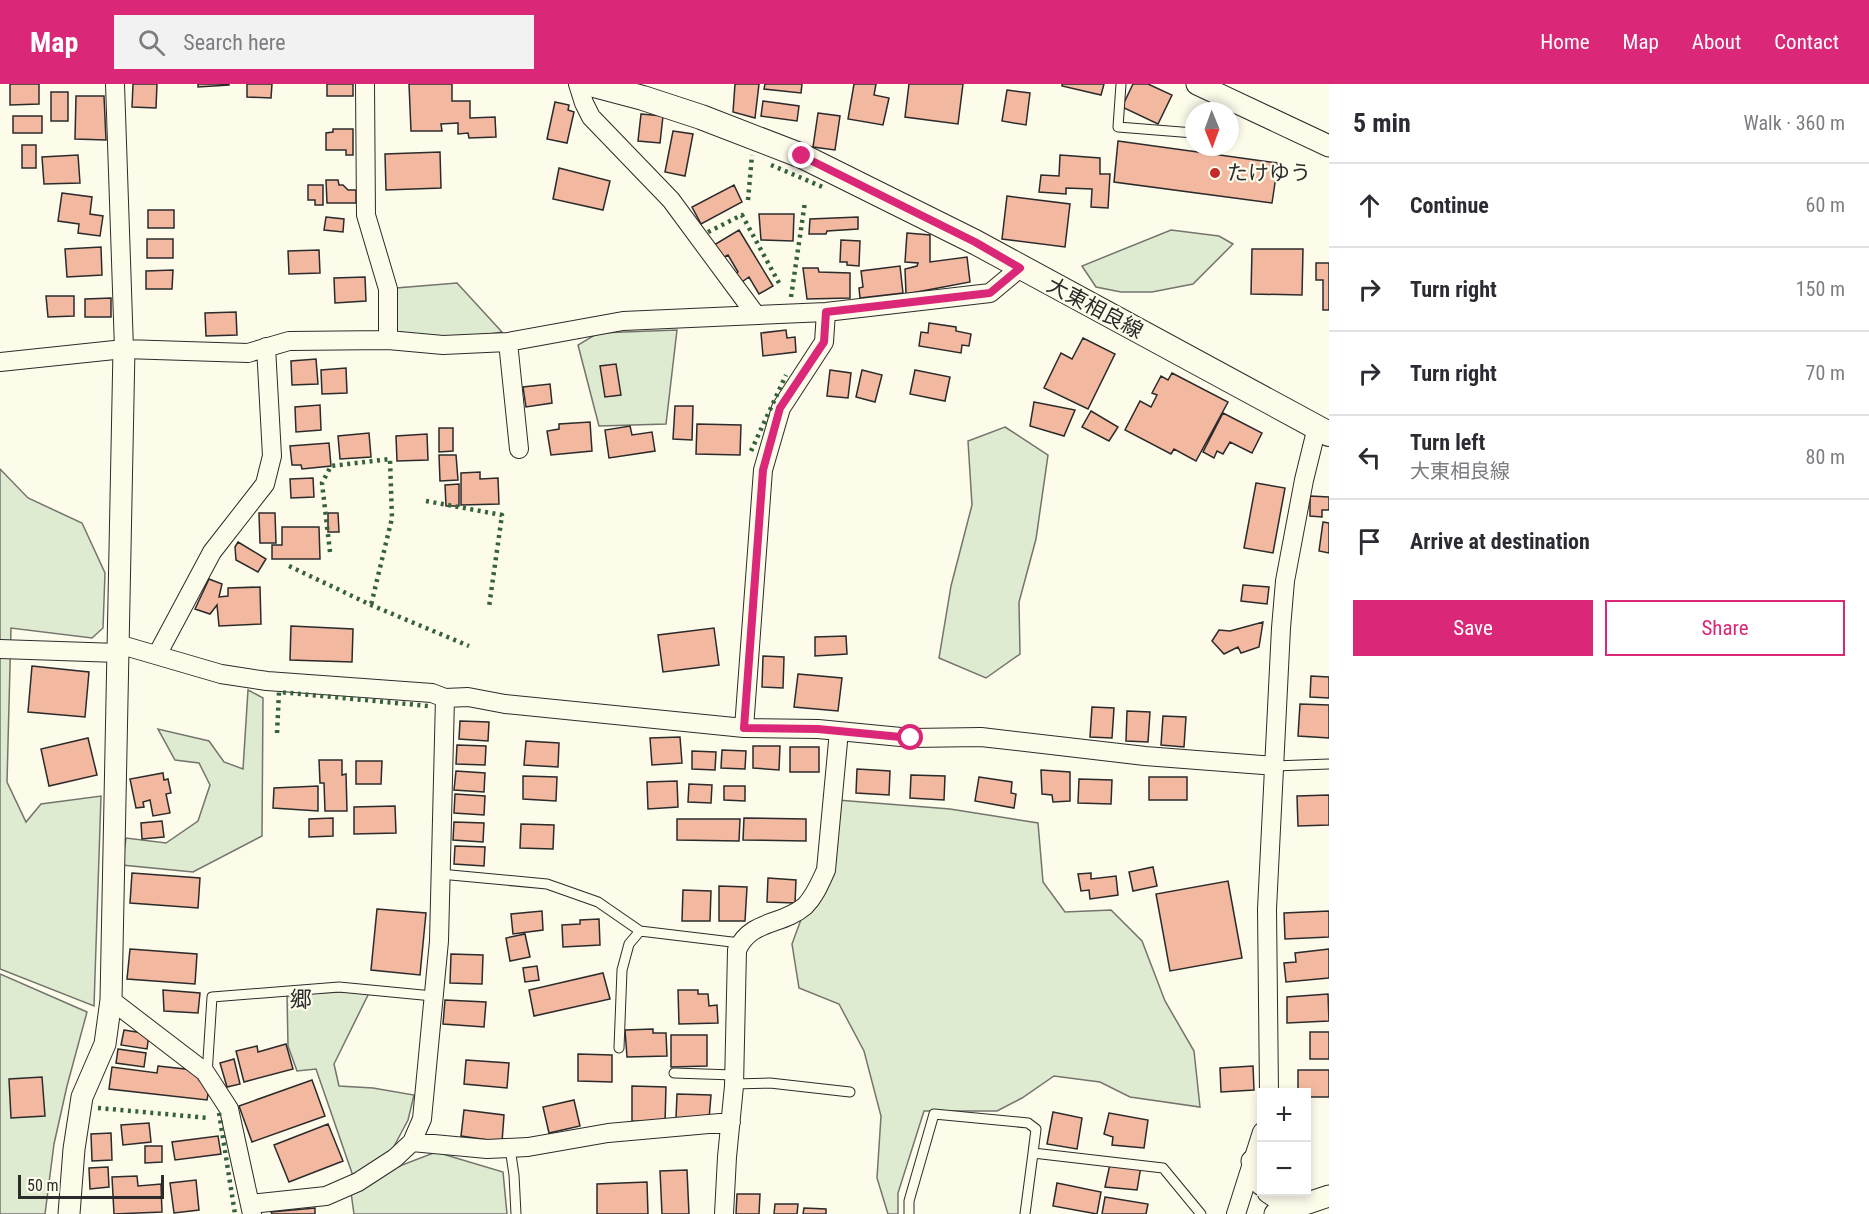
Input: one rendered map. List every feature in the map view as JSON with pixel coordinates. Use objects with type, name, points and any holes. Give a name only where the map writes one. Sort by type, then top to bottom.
[{"type":"main road","name":"大東相良線","points":[[590,84],[701,117],[802,156],[975,242],[1323,431]]},
{"type":"street","points":[[69,1214],[74,1149],[82,1097],[105,1044],[111,1000],[124,349],[115,84]]},
{"type":"street","points":[[365,84],[366,214],[388,289],[388,340]]},
{"type":"street","points":[[578,84],[591,117],[671,200],[756,315]]},
{"type":"street","points":[[1197,84],[1220,99],[1329,146]]},
{"type":"street","points":[[0,362],[124,349],[248,353],[289,341],[388,340],[443,345],[508,342],[623,321],[826,312],[990,293],[1020,268]]},
{"type":"street","points":[[744,728],[763,470],[780,408],[824,342],[826,312]]},
{"type":"street","points":[[508,342],[519,449]]},
{"type":"street","points":[[158,655],[212,552],[265,484],[272,456],[266,347]]},
{"type":"street","points":[[1269,1088],[1267,909],[1281,628],[1285,581],[1304,480],[1323,431]]},
{"type":"street","points":[[0,649],[118,649],[158,655],[221,674],[267,681],[432,693],[445,698],[468,697],[506,704],[744,728],[839,730],[911,738],[981,737],[1145,756],[1274,766]]},
{"type":"street","points":[[111,1000],[207,1075],[230,1109],[251,1209],[326,1197],[358,1182],[395,1158],[412,1142],[422,1119],[439,941],[445,698]]},
{"type":"street","points":[[724,1214],[734,1079],[736,950],[741,939],[752,930],[792,914],[805,905],[817,890],[826,870],[839,730]]},
{"type":"street","points":[[412,1142],[487,1149],[528,1147],[608,1133],[730,1122]]},
{"type":"street","points":[[1236,1214],[1259,1142]]},
{"type":"street","points":[[1252,1161],[1257,1178]]},
{"type":"street","points":[[1274,1196],[1297,1207]]},
{"type":"street","points":[[1275,1214],[1329,1196]]},
{"type":"lane","points":[[1121,84],[1118,127],[1185,132]]},
{"type":"lane","points":[[1274,766],[1329,764]]},
{"type":"lane","points":[[440,874],[548,884],[598,902],[640,930],[740,943]]},
{"type":"lane","points":[[619,1048],[622,970],[629,944],[640,930]]},
{"type":"lane","points":[[207,1075],[212,997],[339,987],[434,996]]},
{"type":"lane","points":[[674,1073],[850,1092]]},
{"type":"lane","points":[[909,1214],[909,1201],[934,1114],[1028,1124],[1036,1130],[1025,1214]]},
{"type":"lane","points":[[510,1148],[516,1214]]},
{"type":"lane","points":[[1033,1153],[1163,1168],[1201,1214]]},
{"type":"green space","points":[[1171,230],[1219,236],[1233,244],[1193,284],[1152,292],[1121,292],[1096,287],[1082,266]]},
{"type":"green space","points":[[457,283],[502,332],[453,340],[392,331],[396,288]]},
{"type":"green space","points":[[677,330],[666,424],[599,426],[578,345],[598,333]]},
{"type":"green space","points":[[1005,427],[1048,455],[1036,539],[1019,602],[1020,654],[986,678],[939,658],[951,586],[972,505],[968,441]]},
{"type":"green space","points":[[0,469],[28,498],[82,523],[105,573],[103,628],[92,638],[11,628],[7,782],[26,822],[41,804],[101,796],[94,1006],[0,969]]},
{"type":"green space","points":[[248,690],[263,698],[262,836],[193,872],[122,865],[126,838],[166,843],[198,821],[210,785],[199,763],[175,760],[158,729],[209,741],[224,762],[243,769]]},
{"type":"green space","points":[[837,800],[950,809],[1038,823],[1043,882],[1065,912],[1111,910],[1142,941],[1165,1001],[1194,1051],[1200,1107],[1130,1097],[1100,1082],[1054,1076],[1022,1098],[997,1111],[924,1111],[898,1193],[898,1214],[888,1214],[877,1178],[881,1116],[864,1051],[839,1004],[799,988],[792,944],[828,846]]},
{"type":"green space","points":[[0,974],[87,1012],[54,1144],[45,1214],[0,1214]]},
{"type":"green space","points":[[370,991],[334,1064],[339,1086],[373,1088],[414,1095],[408,1120],[384,1165],[353,1176],[316,1069],[297,1071],[288,1046],[287,994]]},
{"type":"green space","points":[[436,1152],[503,1172],[507,1214],[354,1214],[350,1185]]},
{"type":"building","points":[[10,84],[39,84],[39,104],[10,105]]},
{"type":"building","points":[[133,84],[157,84],[156,108],[132,107]]},
{"type":"building","points":[[198,84],[229,84],[229,85],[198,87]]},
{"type":"building","points":[[247,84],[272,84],[271,98],[247,97]]},
{"type":"building","points":[[327,84],[353,84],[353,96],[327,96]]},
{"type":"building","points":[[409,84],[452,84],[452,101],[470,101],[470,118],[495,117],[496,137],[469,138],[468,133],[458,134],[458,123],[441,124],[442,131],[411,131]]},
{"type":"building","points":[[735,84],[759,84],[755,118],[733,112]]},
{"type":"building","points":[[765,84],[802,84],[801,93],[764,89]]},
{"type":"building","points":[[854,84],[876,84],[874,95],[889,98],[883,125],[848,119]]},
{"type":"building","points":[[909,84],[963,84],[958,124],[905,117]]},
{"type":"building","points":[[1062,84],[1104,84],[1101,95],[1062,86]]},
{"type":"building","points":[[1133,84],[1148,84],[1172,95],[1158,124],[1122,107]]},
{"type":"building","points":[[1007,90],[1030,93],[1026,125],[1002,121]]},
{"type":"building","points":[[51,92],[68,92],[68,121],[51,121]]},
{"type":"building","points":[[76,96],[104,96],[106,140],[75,139]]},
{"type":"building","points":[[763,101],[799,106],[797,121],[761,116]]},
{"type":"building","points":[[555,102],[569,105],[568,110],[574,112],[567,143],[547,139]]},
{"type":"building","points":[[818,113],[840,116],[835,150],[813,147]]},
{"type":"building","points":[[641,114],[663,116],[660,143],[638,141]]},
{"type":"building","points":[[13,116],[42,116],[42,133],[13,133]]},
{"type":"building","points":[[333,129],[353,129],[353,155],[346,155],[346,150],[326,150],[326,133],[333,132]]},
{"type":"building","points":[[673,131],[693,134],[685,176],[665,172]]},
{"type":"building","points":[[1118,141],[1185,150],[1185,156],[1227,156],[1278,163],[1272,203],[1114,182]]},
{"type":"building","points":[[22,145],[36,145],[36,168],[22,168]]},
{"type":"building","points":[[440,152],[441,188],[386,190],[385,154]]},
{"type":"building","points":[[78,155],[80,183],[44,184],[42,157]]},
{"type":"building","points":[[1060,155],[1100,158],[1100,174],[1110,174],[1108,208],[1091,207],[1092,189],[1066,188],[1066,194],[1039,192],[1041,175],[1059,176]]},
{"type":"building","points":[[559,168],[610,181],[603,210],[553,199]]},
{"type":"building","points":[[326,180],[338,180],[339,185],[343,185],[348,190],[356,190],[356,203],[327,203]]},
{"type":"building","points":[[308,185],[323,185],[323,205],[315,205],[315,200],[308,200]]},
{"type":"building","points":[[734,185],[742,202],[701,224],[692,207]]},
{"type":"building","points":[[62,193],[92,197],[90,214],[103,216],[100,236],[78,233],[79,224],[58,221]]},
{"type":"building","points":[[1007,196],[1070,204],[1065,247],[1002,239]]},
{"type":"building","points":[[148,210],[174,210],[174,228],[148,228]]},
{"type":"building","points":[[759,214],[794,214],[793,241],[761,240]]},
{"type":"building","points":[[326,217],[344,219],[343,232],[324,230]]},
{"type":"building","points":[[858,217],[858,229],[809,234],[810,219]]},
{"type":"building","points":[[739,230],[773,286],[759,294],[749,277],[739,284],[733,274],[738,272],[728,255],[722,258],[714,245]]},
{"type":"building","points":[[907,233],[930,235],[930,262],[967,257],[970,282],[906,294],[905,269],[917,266],[918,263],[905,262]]},
{"type":"building","points":[[147,239],[173,239],[173,258],[147,258]]},
{"type":"building","points":[[841,240],[860,241],[859,266],[840,262]]},
{"type":"building","points":[[101,247],[102,275],[67,277],[65,249]]},
{"type":"building","points":[[1252,249],[1303,249],[1302,295],[1251,294]]},
{"type":"building","points":[[319,250],[320,273],[289,274],[288,251]]},
{"type":"building","points":[[1316,263],[1329,263],[1329,310],[1323,310],[1323,280],[1316,280]]},
{"type":"building","points":[[900,266],[903,293],[860,298],[859,288],[863,287],[861,271]]},
{"type":"building","points":[[803,268],[818,268],[819,272],[850,273],[850,298],[807,299]]},
{"type":"building","points":[[173,270],[172,289],[146,289],[146,271]]},
{"type":"building","points":[[365,277],[366,301],[335,303],[334,278]]},
{"type":"building","points":[[46,296],[74,296],[74,316],[48,317]]},
{"type":"building","points":[[111,298],[111,317],[85,317],[85,299]]},
{"type":"building","points":[[236,312],[237,335],[206,336],[205,313]]},
{"type":"building","points":[[929,323],[956,327],[956,331],[971,334],[969,346],[962,345],[961,353],[919,346],[921,332],[928,333]]},
{"type":"building","points":[[786,330],[787,338],[795,337],[796,352],[763,356],[761,333]]},
{"type":"building","points":[[1083,338],[1115,354],[1088,409],[1044,388],[1061,353],[1072,359]]},
{"type":"building","points":[[316,359],[318,384],[292,385],[291,361]]},
{"type":"building","points":[[616,364],[621,395],[605,397],[600,366]]},
{"type":"building","points":[[346,368],[347,393],[322,394],[321,370]]},
{"type":"building","points":[[830,370],[851,373],[848,398],[827,396]]},
{"type":"building","points":[[862,370],[882,375],[875,402],[856,397]]},
{"type":"building","points":[[915,370],[950,377],[945,401],[910,394]]},
{"type":"building","points":[[1172,373],[1228,402],[1196,461],[1174,449],[1171,454],[1125,430],[1140,401],[1151,407],[1157,395],[1152,393],[1161,376],[1168,380]]},
{"type":"building","points":[[550,384],[552,403],[526,407],[523,387]]},
{"type":"building","points":[[1034,402],[1075,410],[1064,436],[1030,426]]},
{"type":"building","points":[[320,405],[321,430],[296,432],[295,407]]},
{"type":"building","points":[[675,406],[693,406],[692,440],[673,439]]},
{"type":"building","points":[[1091,411],[1118,427],[1109,441],[1082,427]]},
{"type":"building","points":[[1223,413],[1262,433],[1252,453],[1230,442],[1223,454],[1217,451],[1214,458],[1203,452]]},
{"type":"building","points":[[590,422],[592,451],[551,455],[547,431],[559,429],[559,424]]},
{"type":"building","points":[[697,424],[741,425],[740,455],[696,454]]},
{"type":"building","points":[[630,426],[632,435],[652,432],[655,451],[609,458],[605,430]]},
{"type":"building","points":[[439,428],[453,428],[453,451],[439,452]]},
{"type":"building","points":[[369,433],[371,457],[340,459],[338,436]]},
{"type":"building","points":[[427,434],[428,460],[397,461],[396,436]]},
{"type":"building","points":[[329,443],[331,466],[302,469],[301,465],[292,465],[290,446]]},
{"type":"building","points":[[439,455],[456,455],[458,480],[440,481]]},
{"type":"building","points":[[480,472],[480,479],[498,478],[499,504],[461,505],[461,473]]},
{"type":"building","points":[[313,478],[314,497],[291,498],[290,479]]},
{"type":"building","points":[[1256,483],[1285,488],[1273,553],[1244,548]]},
{"type":"building","points":[[459,484],[459,506],[446,506],[445,485]]},
{"type":"building","points":[[1310,496],[1329,497],[1329,510],[1322,510],[1322,517],[1310,516]]},
{"type":"building","points":[[259,513],[275,513],[276,543],[260,543]]},
{"type":"building","points":[[328,513],[338,513],[339,532],[328,532]]},
{"type":"building","points":[[1323,522],[1329,523],[1329,553],[1319,551]]},
{"type":"building","points":[[282,527],[319,527],[320,559],[272,559],[272,545],[282,545]]},
{"type":"building","points":[[238,542],[266,559],[258,572],[236,560],[235,547]]},
{"type":"building","points":[[209,579],[222,584],[219,597],[228,596],[228,588],[260,587],[261,624],[219,626],[217,605],[210,614],[195,609]]},
{"type":"building","points":[[1243,585],[1269,587],[1267,604],[1241,601]]},
{"type":"building","points":[[1263,622],[1259,647],[1241,653],[1238,647],[1224,654],[1212,641],[1219,630],[1230,631]]},
{"type":"building","points":[[291,626],[353,629],[352,662],[290,660]]},
{"type":"building","points":[[714,628],[719,665],[663,672],[658,635]]},
{"type":"building","points":[[846,636],[847,654],[815,656],[815,637]]},
{"type":"building","points":[[763,656],[784,657],[783,688],[762,687]]},
{"type":"building","points":[[32,666],[89,672],[85,717],[28,712]]},
{"type":"building","points":[[798,674],[842,678],[838,711],[794,707]]},
{"type":"building","points":[[1311,676],[1329,677],[1329,698],[1310,697]]},
{"type":"building","points":[[1300,704],[1329,705],[1329,738],[1298,736]]},
{"type":"building","points":[[1092,707],[1114,708],[1112,738],[1090,737]]},
{"type":"building","points":[[1127,711],[1150,712],[1148,742],[1126,741]]},
{"type":"building","points":[[1163,716],[1186,717],[1184,747],[1161,745]]},
{"type":"building","points":[[460,721],[489,722],[488,741],[459,739]]},
{"type":"building","points":[[680,737],[682,763],[652,765],[650,738]]},
{"type":"building","points":[[88,738],[97,775],[49,786],[41,749]]},
{"type":"building","points":[[526,741],[559,743],[558,767],[524,765]]},
{"type":"building","points":[[457,745],[486,746],[485,765],[456,764]]},
{"type":"building","points":[[753,746],[780,746],[779,770],[753,768]]},
{"type":"building","points":[[790,747],[819,747],[819,772],[790,772]]},
{"type":"building","points":[[722,750],[746,751],[745,769],[721,768]]},
{"type":"building","points":[[692,751],[716,752],[715,770],[692,769]]},
{"type":"building","points":[[319,760],[342,760],[342,775],[346,774],[347,811],[325,811],[324,783],[320,783]]},
{"type":"building","points":[[356,761],[382,761],[381,784],[356,784]]},
{"type":"building","points":[[857,769],[890,771],[889,795],[856,793]]},
{"type":"building","points":[[1041,770],[1070,772],[1070,801],[1053,802],[1052,795],[1042,794]]},
{"type":"building","points":[[456,771],[485,773],[484,792],[454,790]]},
{"type":"building","points":[[163,773],[164,780],[168,779],[171,793],[166,794],[170,813],[153,816],[150,800],[143,802],[144,807],[136,808],[130,779]]},
{"type":"building","points":[[911,775],[945,776],[944,800],[910,798]]},
{"type":"building","points":[[523,776],[557,777],[556,801],[523,799]]},
{"type":"building","points":[[979,777],[1012,782],[1011,793],[1016,794],[1014,808],[975,801]]},
{"type":"building","points":[[1149,777],[1187,777],[1187,800],[1149,800]]},
{"type":"building","points":[[1079,779],[1112,780],[1111,804],[1078,803]]},
{"type":"building","points":[[677,781],[678,807],[648,809],[647,782]]},
{"type":"building","points":[[689,784],[712,785],[711,803],[688,802]]},
{"type":"building","points":[[318,786],[318,811],[273,808],[274,788]]},
{"type":"building","points":[[724,786],[745,786],[745,801],[724,800]]},
{"type":"building","points":[[455,794],[485,796],[484,815],[454,813]]},
{"type":"building","points":[[1329,795],[1329,825],[1298,826],[1297,796]]},
{"type":"building","points":[[395,806],[396,833],[354,834],[354,807]]},
{"type":"building","points":[[333,818],[333,836],[309,837],[309,819]]},
{"type":"building","points":[[744,818],[806,819],[806,841],[743,840]]},
{"type":"building","points":[[677,819],[740,819],[739,841],[677,840]]},
{"type":"building","points":[[162,821],[164,837],[142,839],[141,823]]},
{"type":"building","points":[[454,822],[484,823],[483,842],[453,840]]},
{"type":"building","points":[[521,824],[554,825],[553,849],[520,848]]},
{"type":"building","points":[[455,846],[485,847],[484,866],[454,864]]},
{"type":"building","points":[[1153,867],[1157,886],[1133,891],[1129,872]]},
{"type":"building","points":[[132,873],[200,878],[198,908],[130,903]]},
{"type":"building","points":[[1091,873],[1091,879],[1116,876],[1118,895],[1090,899],[1089,890],[1081,891],[1078,874]]},
{"type":"building","points":[[768,878],[796,880],[795,903],[767,902]]},
{"type":"building","points":[[1228,881],[1242,958],[1170,971],[1156,894]]},
{"type":"building","points":[[719,886],[747,887],[745,921],[719,921]]},
{"type":"building","points":[[683,890],[711,891],[710,921],[682,921]]},
{"type":"building","points":[[377,909],[426,913],[420,975],[371,970]]},
{"type":"building","points":[[542,911],[543,930],[513,934],[511,914]]},
{"type":"building","points":[[1329,911],[1329,937],[1285,939],[1284,913]]},
{"type":"building","points":[[599,919],[600,945],[563,947],[562,925],[580,924],[580,920]]},
{"type":"building","points":[[525,934],[530,957],[510,961],[506,938]]},
{"type":"building","points":[[130,949],[197,954],[195,984],[127,979]]},
{"type":"building","points":[[1329,949],[1329,978],[1286,982],[1284,963],[1296,962],[1295,953]]},
{"type":"building","points":[[451,954],[483,955],[482,984],[450,983]]},
{"type":"building","points":[[537,966],[539,980],[525,982],[523,968]]},
{"type":"building","points":[[603,973],[610,999],[534,1016],[529,990]]},
{"type":"building","points":[[163,990],[200,993],[198,1013],[164,1011]]},
{"type":"building","points":[[678,990],[698,990],[698,994],[708,994],[709,1006],[717,1005],[718,1023],[679,1024]]},
{"type":"building","points":[[1328,994],[1329,1021],[1287,1023],[1287,997]]},
{"type":"building","points":[[445,1000],[486,1002],[484,1027],[443,1024]]},
{"type":"building","points":[[653,1029],[653,1033],[666,1033],[667,1056],[627,1057],[625,1030]]},
{"type":"building","points":[[124,1030],[149,1034],[147,1049],[121,1045]]},
{"type":"building","points":[[1310,1032],[1329,1032],[1329,1059],[1310,1059]]},
{"type":"building","points":[[671,1035],[707,1035],[707,1066],[671,1067]]},
{"type":"building","points":[[286,1044],[293,1069],[244,1082],[236,1051],[257,1046],[258,1052]]},
{"type":"building","points":[[118,1049],[146,1053],[144,1067],[116,1063]]},
{"type":"building","points":[[578,1054],[612,1055],[612,1082],[578,1081]]},
{"type":"building","points":[[234,1059],[240,1084],[227,1087],[220,1063]]},
{"type":"building","points":[[466,1060],[509,1063],[507,1088],[464,1084]]},
{"type":"building","points":[[158,1066],[194,1070],[199,1080],[209,1089],[207,1100],[109,1089],[112,1067],[157,1073]]},
{"type":"building","points":[[1253,1066],[1254,1090],[1221,1092],[1220,1068]]},
{"type":"building","points":[[1298,1070],[1329,1070],[1329,1097],[1311,1097],[1311,1088],[1298,1088]]},
{"type":"building","points":[[42,1077],[45,1116],[11,1118],[9,1079]]},
{"type":"building","points":[[312,1080],[325,1116],[252,1142],[239,1106]]},
{"type":"building","points":[[632,1086],[666,1087],[665,1122],[632,1121]]},
{"type":"building","points":[[677,1094],[711,1095],[709,1119],[676,1118]]},
{"type":"building","points":[[574,1100],[580,1126],[549,1133],[543,1107]]},
{"type":"building","points":[[464,1110],[504,1115],[502,1142],[461,1136]]},
{"type":"building","points":[[1053,1112],[1082,1118],[1077,1149],[1047,1144]]},
{"type":"building","points":[[1109,1113],[1148,1120],[1144,1148],[1112,1145],[1113,1137],[1104,1134]]},
{"type":"building","points":[[149,1123],[151,1142],[123,1145],[121,1125]]},
{"type":"building","points":[[328,1124],[343,1161],[289,1182],[274,1145]]},
{"type":"building","points":[[111,1133],[112,1160],[92,1161],[91,1134]]},
{"type":"building","points":[[218,1136],[221,1154],[175,1160],[172,1142]]},
{"type":"building","points":[[145,1146],[162,1146],[162,1162],[145,1163]]},
{"type":"building","points":[[1110,1164],[1141,1166],[1137,1190],[1105,1187]]},
{"type":"building","points":[[108,1167],[109,1187],[90,1189],[89,1168]]},
{"type":"building","points":[[687,1170],[689,1214],[662,1214],[660,1171]]},
{"type":"building","points":[[137,1176],[138,1186],[161,1184],[162,1212],[114,1214],[112,1177]]},
{"type":"building","points":[[196,1180],[199,1210],[174,1213],[170,1183]]},
{"type":"building","points":[[647,1182],[648,1214],[597,1214],[597,1184]]},
{"type":"building","points":[[1057,1183],[1101,1192],[1097,1214],[1053,1206]]},
{"type":"building","points":[[737,1194],[760,1194],[759,1214],[736,1214]]},
{"type":"building","points":[[1105,1197],[1148,1204],[1146,1214],[1102,1214]]},
{"type":"building","points":[[775,1204],[798,1204],[797,1214],[774,1214]]},
{"type":"building","points":[[315,1208],[315,1214],[272,1214],[271,1212]]},
{"type":"building","points":[[804,1208],[826,1209],[826,1214],[803,1214]]},
{"type":"hedge","points":[[748,200],[752,155]]},
{"type":"hedge","points":[[771,165],[825,188]]},
{"type":"hedge","points":[[791,297],[805,202]]},
{"type":"hedge","points":[[708,232],[742,215],[779,283]]},
{"type":"hedge","points":[[751,451],[786,375]]},
{"type":"hedge","points":[[330,552],[322,483],[331,466],[390,459],[392,518],[371,605]]},
{"type":"hedge","points":[[426,501],[502,515],[489,607]]},
{"type":"hedge","points":[[289,566],[371,605],[469,646]]},
{"type":"hedge","points":[[277,733],[279,692],[428,706]]},
{"type":"hedge","points":[[98,1108],[209,1118]]},
{"type":"hedge","points":[[219,1113],[235,1214]]},
{"type":"place","name":"たけゆう","points":[[1215,173]]},
{"type":"district","name":"郷","points":[[301,999]]},
{"type":"route","points":[[802,156],[975,242],[1020,268],[990,293],[826,312],[824,342],[780,408],[763,470],[744,728],[818,729],[911,738]]}]
